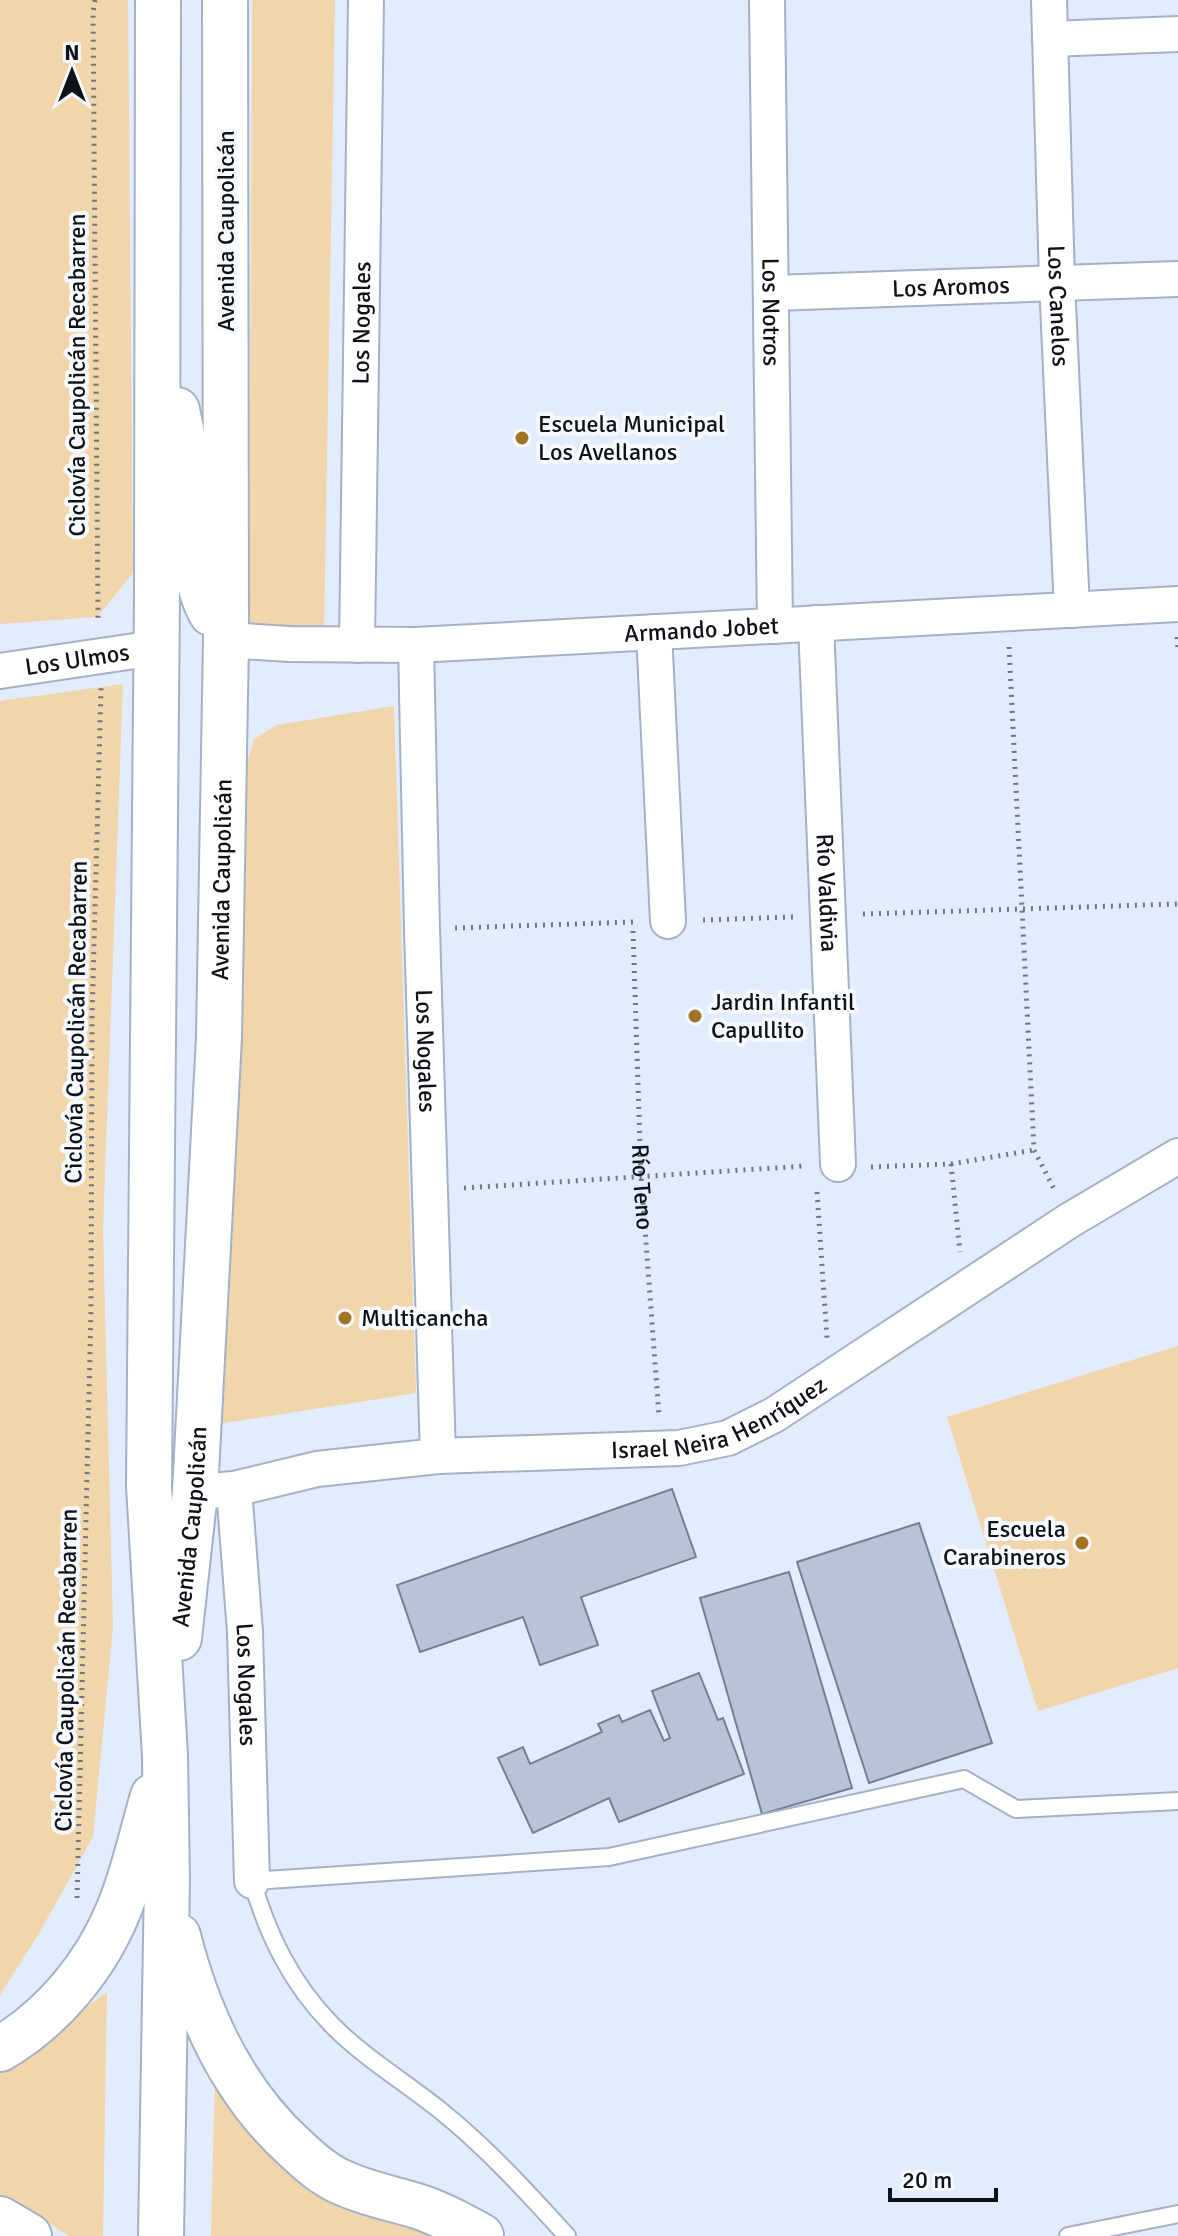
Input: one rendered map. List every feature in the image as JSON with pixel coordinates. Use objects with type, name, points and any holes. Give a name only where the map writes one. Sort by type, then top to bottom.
[{"type":"main road","name":"Avenida Caupolicán","points":[[158,0],[149,1486],[165,1756],[167,1879],[161,2236]]},
{"type":"main road","name":"Avenida Caupolicán","points":[[165,1756],[215,1490],[226,640],[225,0]]},
{"type":"main road","points":[[157,335],[178,412],[189,473],[193,550],[205,602],[226,640]]},
{"type":"main road","points":[[0,2049],[21,2037],[55,2008],[88,1967],[119,1910],[165,1756]]},
{"type":"main road","points":[[167,1879],[177,1934],[198,1999],[234,2076],[257,2108],[283,2137],[336,2179],[362,2191],[421,2207],[481,2236]]},
{"type":"main road","points":[[0,2219],[29,2236]]},
{"type":"street","name":"Los Nogales","points":[[357,645],[366,0]]},
{"type":"street","name":"Los Notros","points":[[767,0],[775,626]]},
{"type":"street","name":"Los Canelos","points":[[1049,0],[1057,282],[1072,610]]},
{"type":"street","points":[[1050,39],[1178,34]]},
{"type":"street","name":"Los Aromos","points":[[773,293],[1178,279]]},
{"type":"street","name":"Armando Jobet","points":[[226,640],[416,645],[1178,604]]},
{"type":"street","name":"Río Valdivia","points":[[816,623],[827,1165]]},
{"type":"street","points":[[654,632],[668,921]]},
{"type":"street","name":"Los Nogales","points":[[416,645],[438,1456]]},
{"type":"street","name":"Los Ulmos","points":[[0,671],[155,648]]},
{"type":"street","name":"Israel Neira Henríquez","points":[[215,1490],[317,1469],[438,1456],[662,1450],[728,1438],[774,1415],[1070,1220],[1178,1156]]},
{"type":"street","name":"Los Nogales","points":[[215,1490],[245,1632],[252,1881]]},
{"type":"lane","points":[[567,2236],[485,2150],[444,2113],[359,2049],[308,1998],[272,1940],[252,1881],[609,1857],[964,1779],[1016,1809],[1178,1801]]},
{"type":"lane","points":[[1068,2236],[1178,2214]]},
{"type":"path","name":"Ciclovía Caupolicán Recabarren","points":[[76,1902],[80,1872],[91,1310],[92,1018],[102,655],[97,617],[96,544],[95,0]]},
{"type":"path","points":[[1007,613],[1034,1150],[1070,1220]]},
{"type":"path","name":"Río Teno","points":[[633,922],[641,1175],[662,1450]]},
{"type":"path","points":[[431,1191],[827,1165],[877,1167],[951,1164],[1034,1150]]},
{"type":"path","points":[[951,1164],[964,1288]]},
{"type":"path","points":[[827,1165],[829,1379]]},
{"type":"shaded area","points":[[0,0],[128,0],[133,573],[97,617],[0,624]]},
{"type":"shaded area","points":[[252,0],[335,0],[324,632],[249,632]]},
{"type":"shaded area","points":[[123,684],[103,1229],[113,1627],[93,1837],[0,1995],[0,701]]},
{"type":"shaded area","points":[[394,706],[416,1393],[212,1425],[247,764],[254,739],[277,725]]},
{"type":"shaded area","name":"Escuela Carabineros","points":[[1178,1346],[1178,1668],[1038,1711],[947,1417]]},
{"type":"shaded area","points":[[107,1992],[103,2236],[68,2236],[18,2202],[0,2196],[0,2069]]},
{"type":"shaded area","points":[[215,2070],[443,2236],[211,2236]]},
{"type":"building","points":[[672,1489],[696,1557],[581,1597],[598,1645],[540,1665],[523,1617],[420,1652],[397,1585]]},
{"type":"building","points":[[919,1523],[992,1743],[869,1783],[797,1562]]},
{"type":"building","points":[[789,1572],[852,1788],[762,1814],[700,1598]]},
{"type":"building","points":[[699,1673],[718,1720],[723,1718],[744,1774],[619,1822],[609,1798],[533,1833],[498,1758],[523,1747],[530,1764],[602,1732],[598,1724],[619,1715],[622,1722],[650,1710],[664,1741],[670,1738],[652,1691]]},
{"type":"place","name":"Escuela Municipal Los Avellanos","points":[[522,438]]},
{"type":"place","name":"Jardin Infantil Capullito","points":[[695,1016]]},
{"type":"place","name":"Multicancha","points":[[345,1318]]},
{"type":"place","name":"Escuela Carabineros","points":[[1082,1543]]}]
